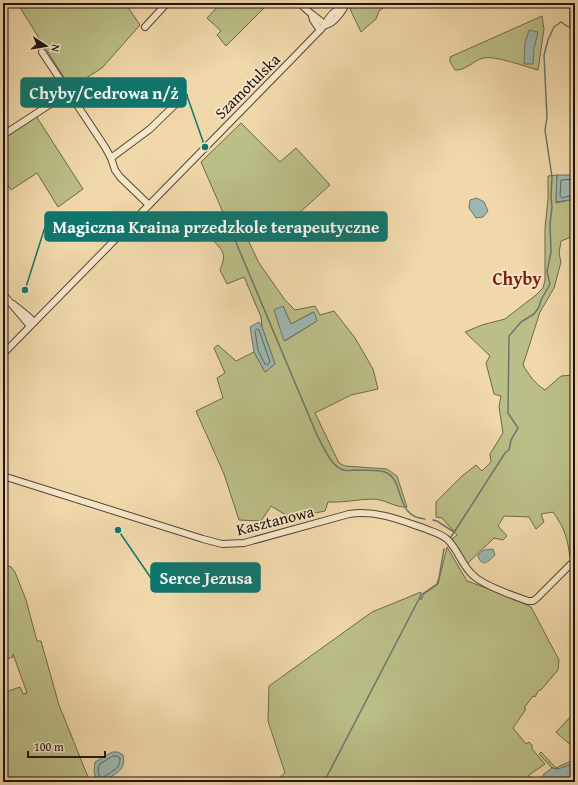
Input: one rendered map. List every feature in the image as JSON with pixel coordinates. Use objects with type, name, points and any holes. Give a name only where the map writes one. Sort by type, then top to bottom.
[{"type":"street","points":[[145,27],[167,3]]},
{"type":"street","points":[[300,3],[312,16],[313,20],[323,27]]},
{"type":"street","name":"Szamotulska","points":[[3,354],[323,27],[327,19],[346,4]]},
{"type":"street","points":[[42,52],[111,158],[115,170],[149,205]]},
{"type":"street","points":[[3,135],[69,92]]},
{"type":"street","points":[[111,158],[150,129],[184,96]]},
{"type":"street","points":[[3,294],[11,303],[19,308],[32,324]]},
{"type":"street","name":"Kasztanowa","points":[[3,476],[203,540],[222,544],[238,544],[254,541],[348,514],[382,514],[441,535],[449,541],[466,568],[477,579],[524,599],[533,601],[575,560]]},
{"type":"green space","points":[[17,3],[125,3],[140,25],[102,68],[75,85],[68,84]]},
{"type":"green space","points":[[221,3],[269,3],[226,46],[217,35],[221,31],[207,18]]},
{"type":"green space","points":[[356,3],[389,3],[379,11],[376,19],[361,32],[350,9]]},
{"type":"green space","points":[[542,16],[544,29],[538,70],[495,58],[479,59],[459,70],[455,70],[450,62],[450,57]]},
{"type":"green space","points":[[36,116],[83,189],[58,207],[37,173],[11,190],[3,177],[3,138]]},
{"type":"green space","points":[[241,123],[280,162],[296,148],[330,185],[299,213],[313,230],[313,233],[298,237],[283,220],[268,232],[263,227],[248,240],[259,263],[285,300],[295,310],[315,306],[320,315],[334,311],[355,338],[373,369],[378,389],[351,395],[315,413],[339,463],[345,466],[387,469],[397,476],[407,507],[398,506],[377,499],[328,502],[325,511],[291,518],[271,506],[261,521],[239,520],[224,474],[196,411],[223,398],[217,378],[225,373],[214,348],[218,345],[236,361],[254,352],[265,372],[275,364],[262,327],[261,317],[244,277],[227,284],[220,270],[223,260],[223,253],[212,239],[219,220],[225,217],[201,162]],"holes":[[[283,306],[291,324],[313,312],[317,321],[285,341]]]},
{"type":"green space","points":[[557,175],[556,203],[569,200],[575,201],[571,237],[561,241],[559,253],[561,262],[554,288],[540,312],[523,365],[532,379],[545,390],[561,376],[574,375],[575,492],[571,496],[575,510],[575,552],[570,557],[565,533],[553,512],[541,514],[544,522],[536,529],[529,517],[504,516],[498,526],[507,536],[503,540],[494,538],[466,565],[459,549],[452,539],[457,535],[442,518],[436,517],[436,502],[462,476],[476,465],[482,471],[491,462],[490,454],[503,433],[499,407],[501,396],[494,394],[486,363],[490,356],[465,332],[482,325],[505,319],[543,288],[545,280],[545,228],[548,199],[548,176]]},
{"type":"green space","points":[[447,547],[467,581],[511,597],[531,607],[559,660],[558,670],[541,690],[539,690],[535,697],[533,696],[524,708],[526,709],[513,728],[526,744],[529,742],[532,745],[532,749],[545,764],[529,775],[531,782],[274,782],[285,773],[268,721],[269,686],[372,612],[421,592],[421,600],[424,594],[438,584]]},
{"type":"green space","points":[[3,564],[11,567],[15,572],[26,600],[37,641],[41,641],[59,705],[90,782],[3,782],[3,693],[20,687],[23,694],[27,693],[13,654],[13,657],[3,660]]},
{"type":"green space","points":[[575,712],[575,749],[556,732]]},
{"type":"green space","points":[[541,752],[556,768],[575,759],[575,779],[558,769],[552,768],[539,754]]},
{"type":"water","points":[[529,30],[538,32],[534,49],[533,64],[524,64],[525,43]]},
{"type":"water","points":[[557,175],[575,175],[575,201],[569,200],[556,202]]},
{"type":"water","points":[[477,198],[484,202],[488,211],[483,217],[476,218],[469,208],[470,200]]},
{"type":"water","points":[[283,306],[291,324],[314,312],[317,321],[284,341],[274,310]]},
{"type":"water","points":[[259,322],[275,364],[265,372],[254,352],[250,327]]},
{"type":"water","points":[[493,549],[495,555],[488,562],[481,562],[478,556],[481,552],[484,550]]},
{"type":"water","points":[[112,752],[118,752],[123,755],[123,765],[119,772],[103,782],[96,780],[94,771],[95,762]]},
{"type":"water","points":[[575,763],[575,782],[539,782],[544,774],[552,768],[558,769]]},
{"type":"waterway","points":[[570,3],[570,27]]},
{"type":"waterway","points":[[451,537],[505,453],[509,450],[511,440],[518,428],[508,413],[509,336],[521,322],[534,314],[550,284],[547,272],[551,252],[550,224],[552,207],[552,177],[545,130],[547,117],[544,55],[548,40],[554,27],[561,22],[570,28],[575,27]]},
{"type":"waterway","points":[[227,221],[317,435],[330,460],[340,469],[346,471],[374,470],[385,472],[396,482],[408,512],[425,519]]},
{"type":"waterway","points":[[433,520],[454,532]]},
{"type":"waterway","points":[[324,782],[421,595],[437,584],[444,549]]},
{"type":"place","name":"Chyby/Cedrowa n/ż","points":[[205,147]]},
{"type":"place","name":"Magiczna Kraina przedzkole terapeutyczne","points":[[25,290]]},
{"type":"place","name":"Serce Jezusa","points":[[118,530]]},
{"type":"district","name":"Chyby","points":[[517,278]]}]
